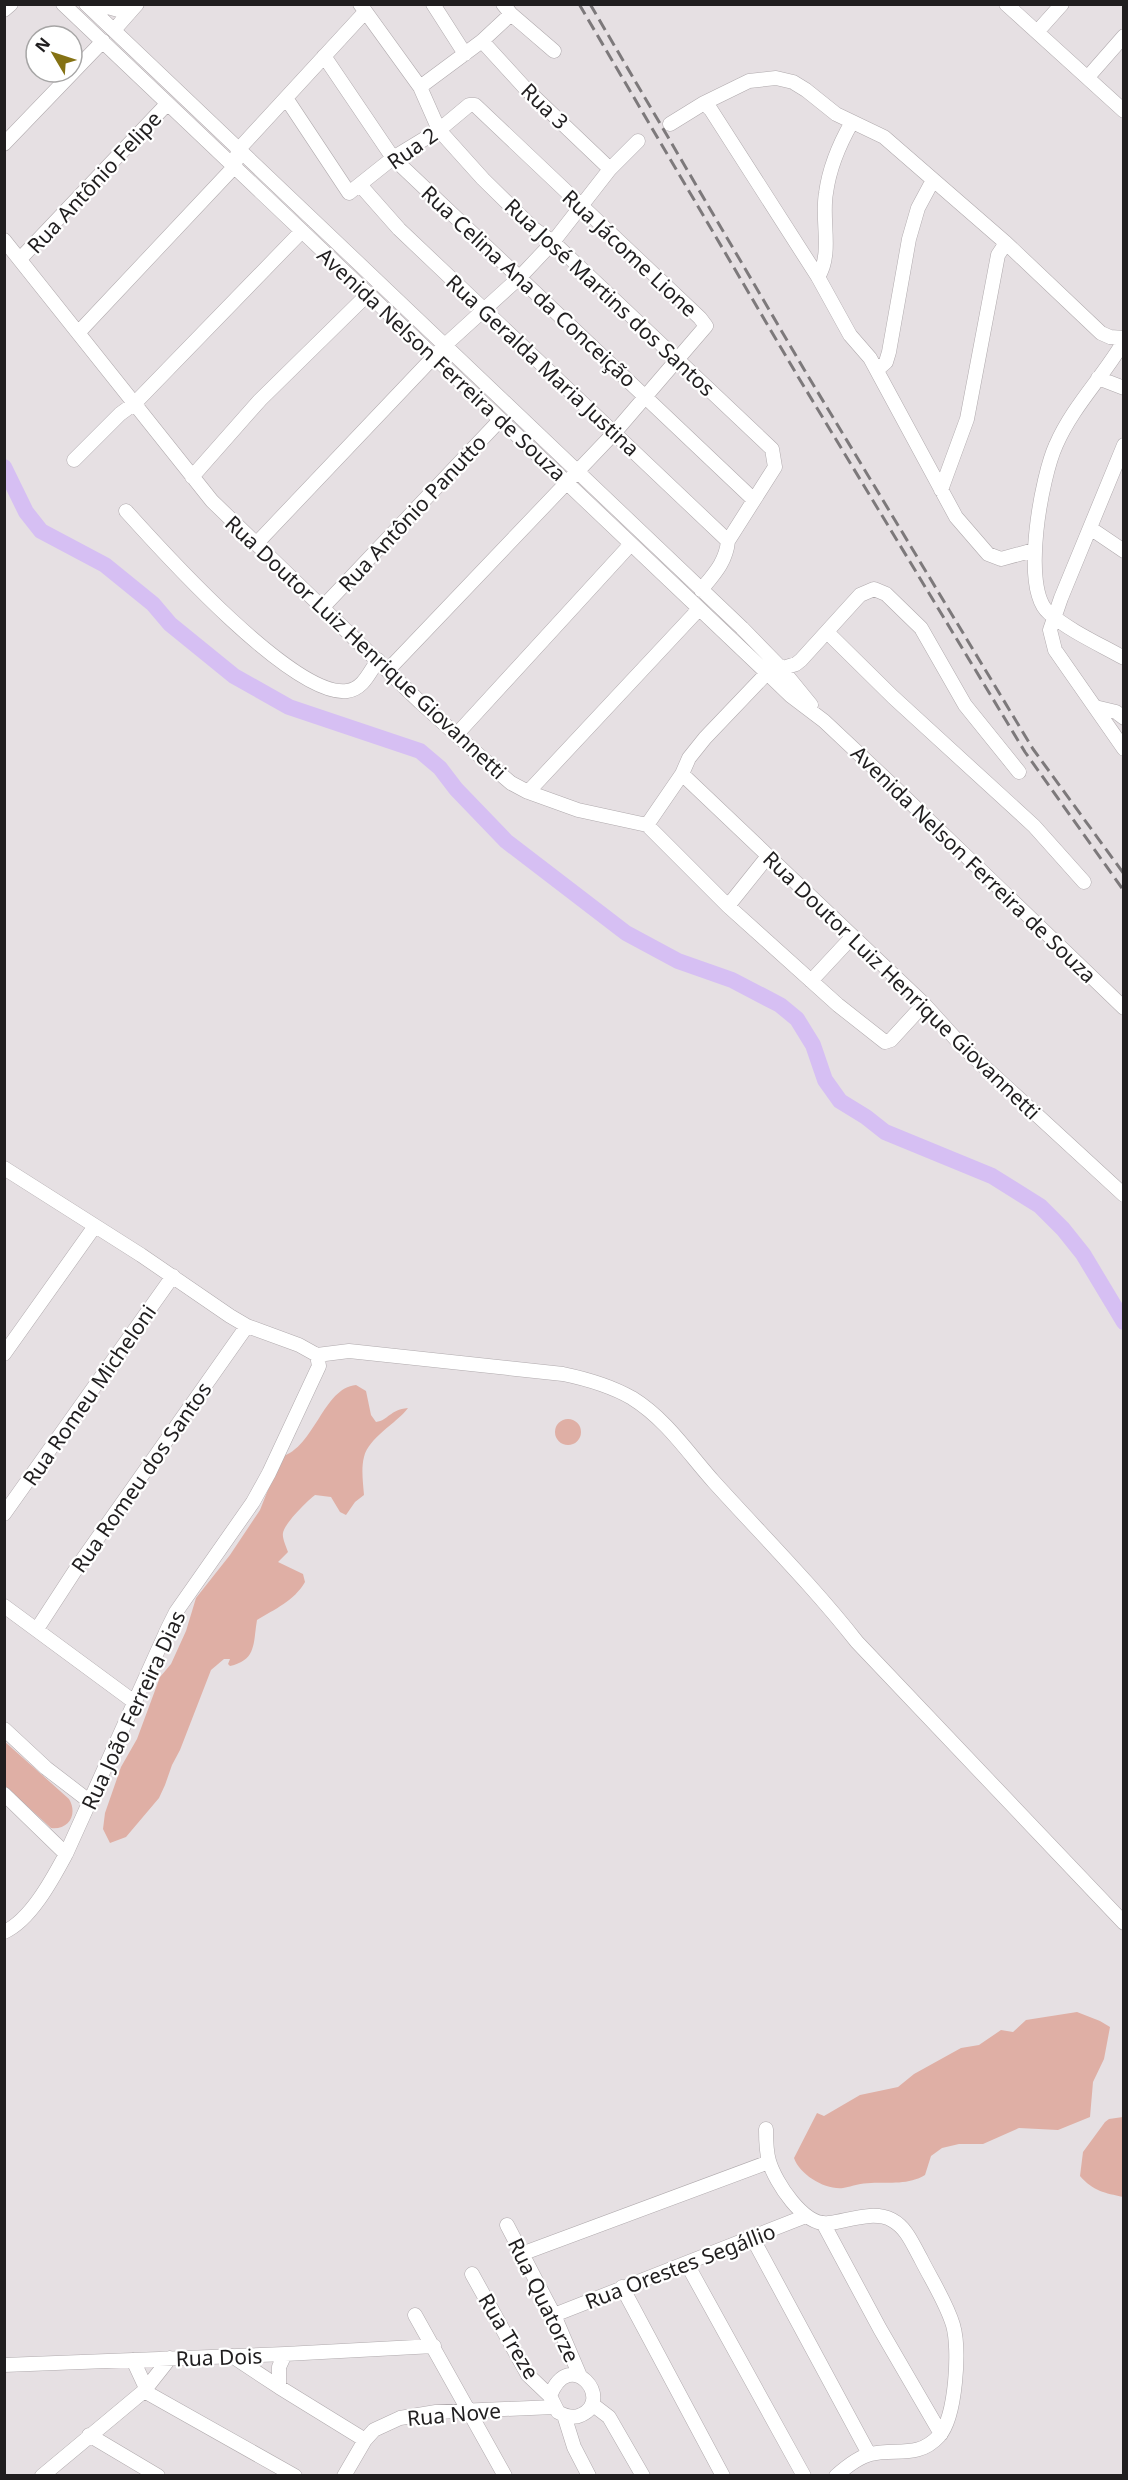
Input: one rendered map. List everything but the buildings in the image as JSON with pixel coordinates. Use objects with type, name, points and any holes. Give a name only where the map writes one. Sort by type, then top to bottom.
[{"type":"street","points":[[4,10],[11,4]]},
{"type":"street","name":"Avenida Nelson Ferreira de Souza","points":[[63,4],[368,294],[430,362],[572,477],[701,590],[780,667],[824,721]]},
{"type":"street","name":"Avenida Nelson Ferreira de Souza","points":[[86,4],[444,346],[572,477],[631,544],[791,696],[824,721],[1124,1008]]},
{"type":"street","points":[[97,4],[133,9]]},
{"type":"street","points":[[434,4],[465,54]]},
{"type":"street","points":[[1005,4],[1124,111]]},
{"type":"street","points":[[1037,32],[1062,4]]},
{"type":"street","points":[[78,333],[235,166],[238,150],[324,56],[362,8]]},
{"type":"street","name":"Rua José Martins dos Santos","points":[[362,8],[420,87],[438,130],[483,179],[534,229],[552,242],[679,359],[772,449],[775,467],[754,500]]},
{"type":"street","points":[[114,30],[133,9]]},
{"type":"street","points":[[420,87],[482,41],[507,9],[554,51]]},
{"type":"street","points":[[1088,77],[1124,36]]},
{"type":"street","points":[[4,144],[103,41]]},
{"type":"street","name":"Rua 3","points":[[482,41],[524,87],[610,169]]},
{"type":"street","name":"Rua Celina Ana da Conceição","points":[[324,56],[393,159],[647,396],[754,500]]},
{"type":"street","points":[[670,124],[704,103],[749,81],[776,78],[793,82],[822,104],[884,137],[1006,243],[1101,333],[1124,340],[1111,363],[1080,400],[1056,445],[1046,473],[1034,549],[1035,587],[1048,613],[1124,658]]},
{"type":"street","name":"Rua Geralda Maria Justina","points":[[286,98],[355,190],[615,432],[728,541]]},
{"type":"street","points":[[704,103],[711,110],[818,277],[850,335],[877,370],[956,517],[988,554],[1001,559],[1034,549]]},
{"type":"street","name":"Rua Antônio Felipe","points":[[11,252],[167,104]]},
{"type":"street","name":"Rua 2","points":[[355,190],[393,159],[438,130],[470,105],[475,105]]},
{"type":"street","name":"Rua Jácome Lione","points":[[388,670],[615,432],[706,326],[475,105]]},
{"type":"street","points":[[818,277],[825,260],[826,193],[843,138],[852,122]]},
{"type":"street","points":[[256,544],[444,346],[520,277],[552,242],[610,169],[638,141]]},
{"type":"street","points":[[877,370],[886,362],[909,239],[918,208],[933,180]]},
{"type":"street","points":[[74,460],[120,414],[135,403],[302,231]]},
{"type":"street","points":[[941,490],[968,418],[998,255],[1006,243]]},
{"type":"street","name":"Rua Doutor Luiz Henrique Giovannetti","points":[[11,252],[226,516],[511,783],[528,792],[578,810],[647,825]]},
{"type":"street","points":[[192,477],[260,400],[368,294]]},
{"type":"street","points":[[1098,378],[1124,388]]},
{"type":"street","name":"Rua Antônio Panutto","points":[[323,607],[500,420]]},
{"type":"street","points":[[1122,452],[1050,630],[1056,650],[1124,749]]},
{"type":"street","points":[[701,590],[718,569],[726,555],[728,541],[754,500]]},
{"type":"street","points":[[126,512],[203,594],[300,675],[322,686],[348,691],[360,688],[378,660]]},
{"type":"street","points":[[1090,528],[1124,551]]},
{"type":"street","points":[[457,734],[631,544]]},
{"type":"street","points":[[924,1004],[891,1040],[885,1042],[877,1037],[728,906],[647,825],[682,774],[695,749],[767,673],[801,660],[860,595],[874,589],[886,594],[921,628],[965,705],[1019,772]]},
{"type":"street","points":[[528,792],[699,609]]},
{"type":"street","points":[[828,632],[893,698],[1034,826],[1084,882]]},
{"type":"street","points":[[1095,707],[1116,712],[1124,718]]},
{"type":"street","name":"Rua Doutor Luiz Henrique Giovannetti","points":[[682,774],[924,1004],[964,1048],[1124,1195]]},
{"type":"street","points":[[728,906],[768,856]]},
{"type":"street","points":[[811,981],[852,937]]},
{"type":"street","points":[[5,1168],[247,1326],[299,1345],[317,1355],[349,1351],[564,1374],[591,1380],[632,1398],[669,1429],[782,1557],[821,1596],[857,1642],[1124,1923]]},
{"type":"street","points":[[4,1354],[95,1226]]},
{"type":"street","name":"Rua Romeu Micheloni","points":[[4,1514],[173,1276]]},
{"type":"street","name":"Rua Romeu dos Santos","points":[[37,1629],[78,1566],[247,1326]]},
{"type":"street","name":"Rua João Ferreira Dias","points":[[6,1929],[48,1887],[66,1854],[133,1701],[176,1612],[261,1488],[319,1366],[317,1355]]},
{"type":"street","points":[[4,1606],[133,1701]]},
{"type":"street","points":[[4,1729],[46,1768],[88,1801]]},
{"type":"street","points":[[4,1794],[66,1854]]},
{"type":"street","points":[[766,2130],[769,2162],[789,2199],[806,2216],[823,2223],[884,2217],[904,2229],[947,2307],[954,2327],[956,2345],[953,2397],[941,2434],[931,2444],[907,2453],[869,2454],[836,2475]]},
{"type":"street","points":[[524,2253],[769,2162]]},
{"type":"street","name":"Rua Orestes Segállio","points":[[554,2315],[622,2287],[753,2239],[806,2216]]},
{"type":"street","points":[[823,2223],[880,2329],[941,2434]]},
{"type":"street","name":"Rua Quatorze","points":[[507,2225],[524,2253],[554,2315],[580,2376]]},
{"type":"street","points":[[753,2239],[869,2454]]},
{"type":"street","points":[[687,2264],[804,2475]]},
{"type":"street","name":"Rua Treze","points":[[471,2274],[528,2375],[556,2406],[589,2475]]},
{"type":"street","points":[[622,2287],[723,2475]]},
{"type":"street","points":[[416,2315],[505,2475]]},
{"type":"street","name":"Rua Dois","points":[[4,2365],[434,2346]]},
{"type":"street","points":[[279,2387],[279,2367],[285,2354]]},
{"type":"street","points":[[232,2356],[365,2440]]},
{"type":"street","points":[[42,2475],[145,2390],[170,2358]]},
{"type":"street","points":[[133,2360],[145,2390],[295,2475]]},
{"type":"street","name":"Rua Treze","points":[[556,2406],[555,2384],[562,2377],[571,2374],[580,2376]]},
{"type":"street","points":[[556,2406],[580,2415],[592,2404],[592,2387],[580,2376]]},
{"type":"street","points":[[592,2404],[609,2417],[644,2475]]},
{"type":"street","name":"Rua Nove","points":[[344,2475],[365,2440],[374,2430],[400,2418],[436,2412],[556,2406]]},
{"type":"street","points":[[89,2435],[158,2475]]},
{"type":"shaded area","points":[[356,1385],[366,1391],[371,1415],[376,1422],[408,1408],[371,1443],[367,1450],[362,1476],[364,1495],[355,1502],[346,1515],[340,1512],[331,1497],[315,1495],[287,1524],[283,1535],[288,1552],[278,1562],[303,1574],[305,1582],[290,1599],[257,1620],[254,1643],[245,1660],[230,1666],[228,1664],[230,1659],[224,1659],[211,1670],[159,1798],[126,1837],[110,1843],[103,1829],[105,1813],[121,1767],[137,1739],[160,1677],[171,1664],[186,1631],[196,1598],[230,1555],[260,1510],[281,1457],[293,1451],[302,1442],[335,1396]]},
{"type":"shaded area","points":[[568,1419],[577,1423],[581,1432],[577,1441],[568,1445],[559,1441],[555,1432],[559,1423]]},
{"type":"shaded area","points":[[4,1741],[69,1799],[73,1810],[67,1824],[51,1828],[5,1786]]},
{"type":"shaded area","points":[[1077,2012],[1110,2027],[1104,2059],[1093,2082],[1090,2117],[1058,2130],[1019,2128],[983,2144],[959,2144],[942,2148],[931,2156],[925,2175],[906,2182],[867,2183],[843,2188],[829,2187],[807,2175],[797,2164],[794,2158],[817,2113],[824,2116],[860,2095],[898,2087],[914,2074],[961,2048],[979,2045],[1001,2030],[1013,2032],[1026,2020]]},
{"type":"shaded area","points":[[1124,2117],[1123,2197],[1105,2193],[1080,2176],[1083,2152],[1105,2122],[1109,2119]]},
{"type":"waterway","points":[[4,467],[26,512],[41,531],[105,565],[153,604],[170,624],[234,676],[289,707],[420,751],[440,768],[456,789],[506,841],[626,933],[678,961],[732,980],[780,1005],[797,1019],[813,1045],[825,1080],[840,1101],[885,1132],[992,1176],[1040,1206],[1083,1254],[1124,1322]]},
{"type":"railway","points":[[579,4],[797,375],[1025,752],[1124,891]]},
{"type":"railway","points":[[590,4],[805,371],[1033,749],[1124,874]]}]
